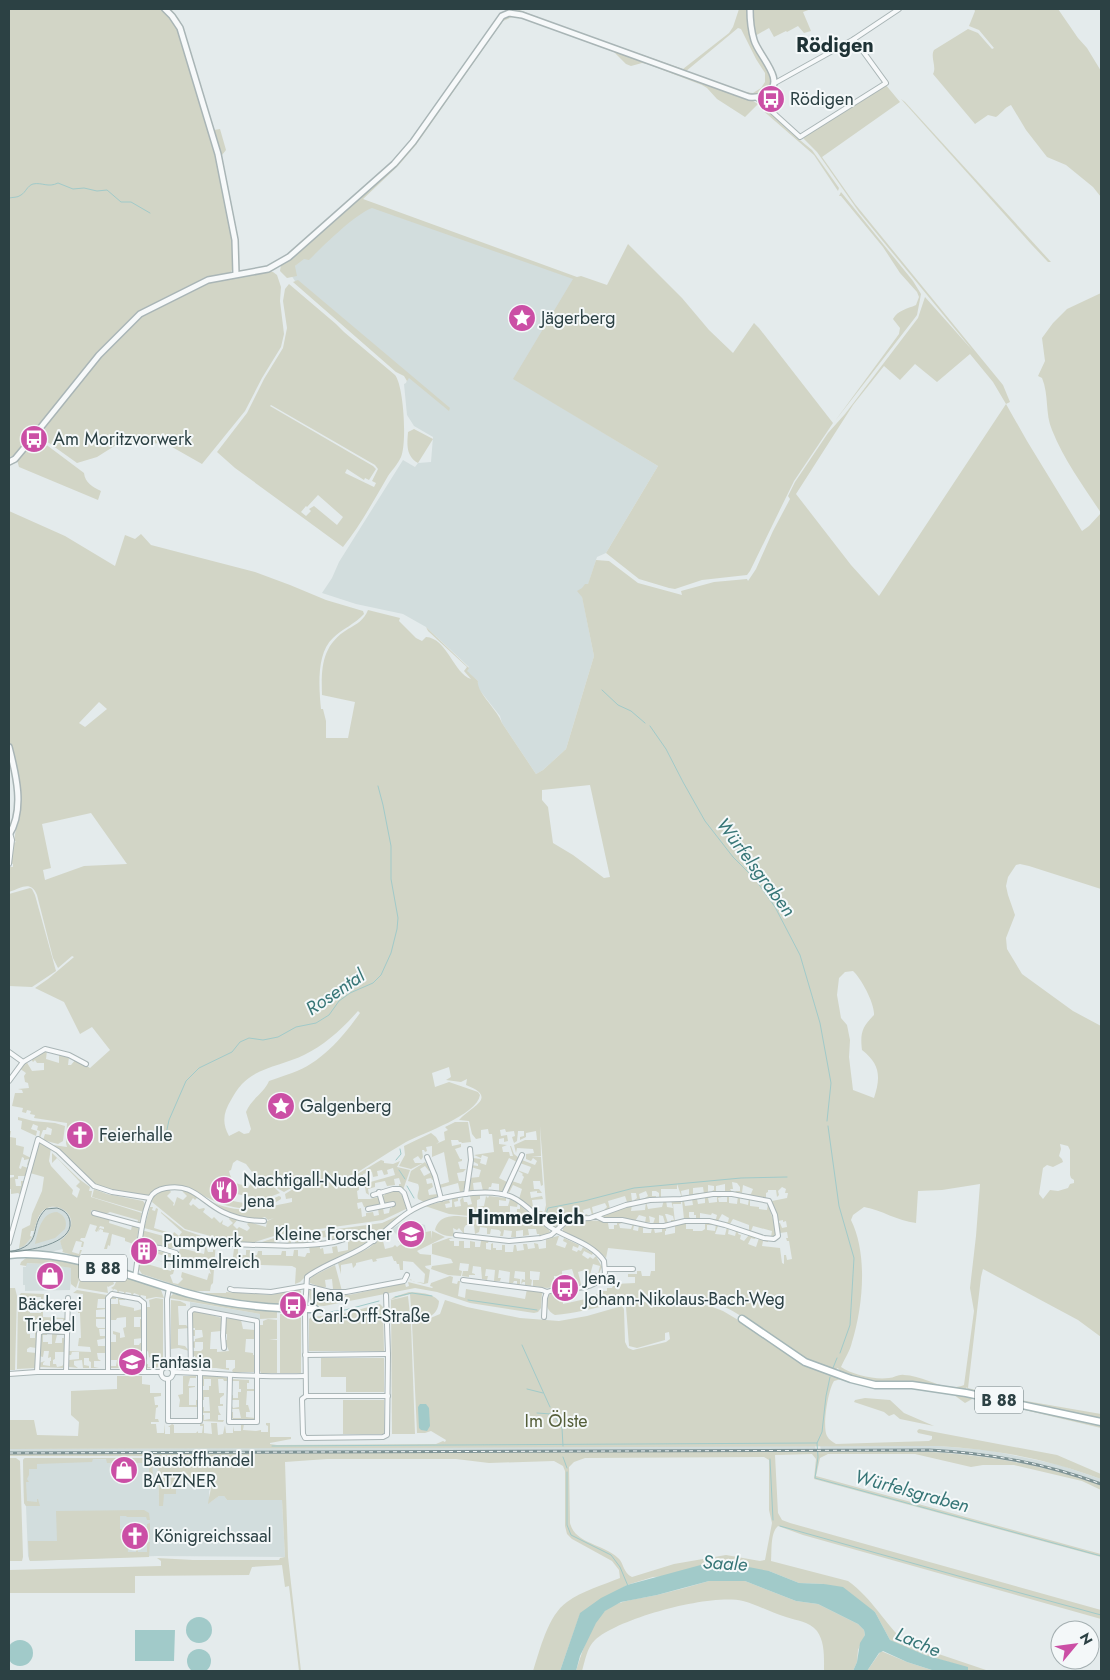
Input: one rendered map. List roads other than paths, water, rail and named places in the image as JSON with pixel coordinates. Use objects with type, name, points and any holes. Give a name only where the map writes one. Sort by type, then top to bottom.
[{"type":"main road","name":"B 88","points":[[9,1255],[29,1254],[63,1258],[218,1300],[267,1307],[315,1309]]},
{"type":"main road","name":"B 88","points":[[742,1319],[809,1364],[851,1380],[868,1384],[896,1384],[966,1393],[1101,1422]]},
{"type":"street","points":[[165,9],[180,28],[218,154],[235,240],[236,274]]},
{"type":"street","points":[[750,9],[752,33],[775,83]]},
{"type":"street","points":[[766,105],[775,83],[854,39],[899,9]]},
{"type":"street","points":[[9,462],[25,447],[99,355],[140,314],[208,280],[268,269],[280,264],[380,178],[412,142],[502,16],[509,13],[522,15],[722,88],[756,98],[766,105],[800,138],[886,83],[854,39]]},
{"type":"street","points":[[756,98],[772,90]]},
{"type":"street","points":[[9,747],[18,796],[16,819],[10,834],[12,840],[9,864]]},
{"type":"street","points":[[9,1081],[23,1062],[36,1053],[48,1049],[69,1055],[86,1064]]},
{"type":"street","points":[[9,1052],[23,1062]]},
{"type":"street","points":[[9,1243],[38,1139],[58,1151],[94,1186],[112,1192],[150,1198]]},
{"type":"street","points":[[466,1194],[471,1160],[470,1149]]},
{"type":"street","points":[[504,1194],[522,1155]]},
{"type":"street","points":[[427,1157],[435,1176],[441,1199]]},
{"type":"street","points":[[135,1278],[142,1226],[150,1198],[159,1190],[183,1187],[198,1194],[199,1197],[225,1213],[252,1221],[264,1221]]},
{"type":"street","points":[[373,1194],[400,1189],[404,1193],[410,1211]]},
{"type":"street","points":[[379,1192],[383,1206]]},
{"type":"street","points":[[306,1396],[305,1309],[307,1277],[374,1241],[410,1211],[423,1204],[466,1194],[504,1194],[518,1200],[556,1231],[596,1252],[604,1261],[606,1269],[604,1276],[594,1284],[547,1292],[464,1280]]},
{"type":"street","points":[[456,1235],[519,1241],[551,1235],[569,1220],[596,1216],[643,1201],[737,1194],[769,1201],[776,1222],[778,1237],[772,1239],[760,1237],[732,1227],[709,1222],[685,1221],[664,1226],[650,1226],[622,1220],[604,1220],[596,1216]]},
{"type":"street","points":[[368,1209],[392,1204]]},
{"type":"street","points":[[94,1213],[142,1226]]},
{"type":"street","points":[[231,1244],[314,1245],[346,1240],[364,1234],[374,1241]]},
{"type":"street","points":[[140,1246],[160,1248],[176,1253]]},
{"type":"street","points":[[606,1269],[633,1269]]},
{"type":"street","points":[[230,1289],[271,1292],[306,1286],[330,1292],[346,1292],[404,1281],[407,1276]]},
{"type":"street","points":[[168,1366],[167,1299],[169,1288]]},
{"type":"street","points":[[544,1317],[547,1292]]},
{"type":"street","points":[[108,1372],[108,1298],[112,1294],[139,1299],[144,1303],[144,1372]]},
{"type":"street","points":[[386,1295],[388,1354],[388,1396],[387,1435],[384,1437],[306,1438],[303,1436],[302,1399],[306,1396],[388,1396]]},
{"type":"street","points":[[66,1372],[68,1298]]},
{"type":"street","points":[[191,1372],[192,1310],[258,1322],[257,1422],[229,1422],[230,1375]]},
{"type":"street","points":[[224,1316],[224,1348]]},
{"type":"street","points":[[37,1372],[39,1333],[43,1331],[67,1332]]},
{"type":"street","points":[[305,1355],[388,1354]]},
{"type":"street","points":[[161,1372],[163,1368],[168,1366]]},
{"type":"street","points":[[168,1366],[172,1368],[173,1372]]},
{"type":"street","points":[[9,1374],[37,1372],[161,1372]]},
{"type":"street","points":[[161,1372],[163,1376],[168,1378]]},
{"type":"street","points":[[173,1372],[305,1376]]},
{"type":"street","points":[[168,1378],[172,1376],[173,1372]]},
{"type":"street","points":[[168,1378],[168,1421],[200,1421],[200,1372]]},
{"type":"water","points":[[420,1404],[426,1404],[429,1408],[430,1426],[427,1431],[419,1428],[418,1407]]},
{"type":"water","points":[[708,1563],[733,1564],[769,1571],[799,1583],[843,1587],[875,1612],[890,1640],[925,1655],[968,1667],[968,1670],[972,1671],[935,1671],[907,1662],[883,1651],[879,1653],[867,1671],[853,1671],[857,1662],[860,1643],[865,1635],[864,1630],[858,1624],[818,1604],[796,1601],[745,1581],[709,1581],[657,1595],[621,1602],[605,1611],[596,1623],[580,1656],[576,1671],[560,1671],[580,1613],[601,1598],[627,1585]]},
{"type":"water","points":[[199,1617],[208,1621],[212,1630],[208,1639],[199,1643],[190,1639],[186,1630],[190,1621]]},
{"type":"water","points":[[135,1630],[175,1630],[174,1661],[135,1661]]},
{"type":"water","points":[[20,1640],[29,1644],[33,1653],[29,1662],[20,1666],[11,1662],[7,1653],[11,1644]]},
{"type":"water","points":[[199,1649],[208,1652],[211,1661],[208,1670],[199,1673],[190,1670],[187,1661],[190,1652]]},
{"type":"waterway","points":[[9,198],[20,196],[33,184],[51,185],[58,183],[73,189],[107,190],[121,202],[131,202],[150,213]]},
{"type":"waterway","name":"Würfelsgraben","points":[[602,690],[618,705],[631,711],[645,723]]},
{"type":"waterway","name":"Würfelsgraben","points":[[650,726],[666,749],[705,821],[733,857],[755,879],[775,907],[800,955],[820,1023],[831,1083],[827,1121]]},
{"type":"waterway","name":"Rosental","points":[[165,1139],[169,1120],[186,1081],[199,1068],[232,1052],[240,1042],[249,1038],[263,1040],[278,1037],[296,1027],[316,1023],[329,1015],[339,1001],[350,993],[373,983],[381,975],[391,953],[398,918],[391,879],[391,846],[378,786]]},
{"type":"waterway","name":"Würfelsgraben","points":[[828,1126],[839,1206],[854,1258],[850,1325],[840,1353]]},
{"type":"waterway","points":[[396,1160],[401,1154],[400,1149]]},
{"type":"waterway","points":[[399,1170],[405,1179]]},
{"type":"waterway","points":[[545,1217],[548,1208],[634,1188],[741,1178],[787,1177]]},
{"type":"waterway","points":[[407,1186],[414,1198]]},
{"type":"waterway","points":[[395,1297],[412,1293],[432,1296]]},
{"type":"waterway","points":[[468,1300],[537,1310]]},
{"type":"waterway","points":[[320,1313],[345,1310],[379,1301]]},
{"type":"waterway","points":[[522,1345],[550,1407]]},
{"type":"waterway","name":"Würfelsgraben","points":[[833,1368],[837,1358]]},
{"type":"waterway","name":"Würfelsgraben","points":[[830,1377],[822,1432],[817,1443],[818,1457],[815,1478],[1101,1556]]},
{"type":"waterway","points":[[527,1389],[543,1393]]},
{"type":"waterway","points":[[552,1412],[562,1428],[563,1446]]},
{"type":"waterway","points":[[537,1413],[551,1414]]},
{"type":"waterway","points":[[272,1446],[817,1443]]},
{"type":"waterway","points":[[563,1457],[567,1468]]},
{"type":"waterway","points":[[770,1459],[773,1520]]},
{"type":"waterway","points":[[567,1472],[567,1525],[571,1535],[611,1555],[620,1567],[628,1586]]},
{"type":"waterway","points":[[780,1526],[1101,1615]]},
{"type":"tram line","points":[[9,1252],[28,1245],[34,1235],[37,1222],[46,1209],[57,1208],[64,1211],[67,1215],[70,1222],[69,1230],[57,1241],[37,1248],[11,1252]]},
{"type":"railway","points":[[9,1453],[929,1450],[1016,1460],[1059,1470],[1101,1484]]},
{"type":"place","name":"Rödigen","points":[[771,99]]},
{"type":"place","name":"Jägerberg","points":[[522,318]]},
{"type":"place","name":"Am Moritzvorwerk","points":[[34,439]]},
{"type":"place","name":"Galgenberg","points":[[281,1106]]},
{"type":"place","name":"Feierhalle","points":[[80,1135]]},
{"type":"place","name":"Nachtigall-Nudel Jena","points":[[224,1190]]},
{"type":"place","name":"Kleine Forscher","points":[[411,1234]]},
{"type":"place","name":"Pumpwerk Himmelreich","points":[[144,1251]]},
{"type":"place","name":"Bäckerei Triebel","points":[[50,1276]]},
{"type":"place","name":"Jena, Johann-Nikolaus-Bach-Weg","points":[[565,1288]]},
{"type":"place","name":"Jena, Carl-Orff-Straße","points":[[293,1305]]},
{"type":"place","name":"Fantasia","points":[[132,1362]]},
{"type":"place","name":"Baustoffhandel BATZNER","points":[[124,1470]]},
{"type":"place","name":"Königreichssaal","points":[[135,1536]]},
{"type":"district","name":"Rödigen","points":[[835,45]]},
{"type":"district","name":"Himmelreich","points":[[526,1217]]},
{"type":"park label","name":"Im Ölste","points":[[556,1421]]},
{"type":"water label","name":"Saale","points":[[725,1563]]},
{"type":"water label","name":"Lache","points":[[918,1642]]}]
